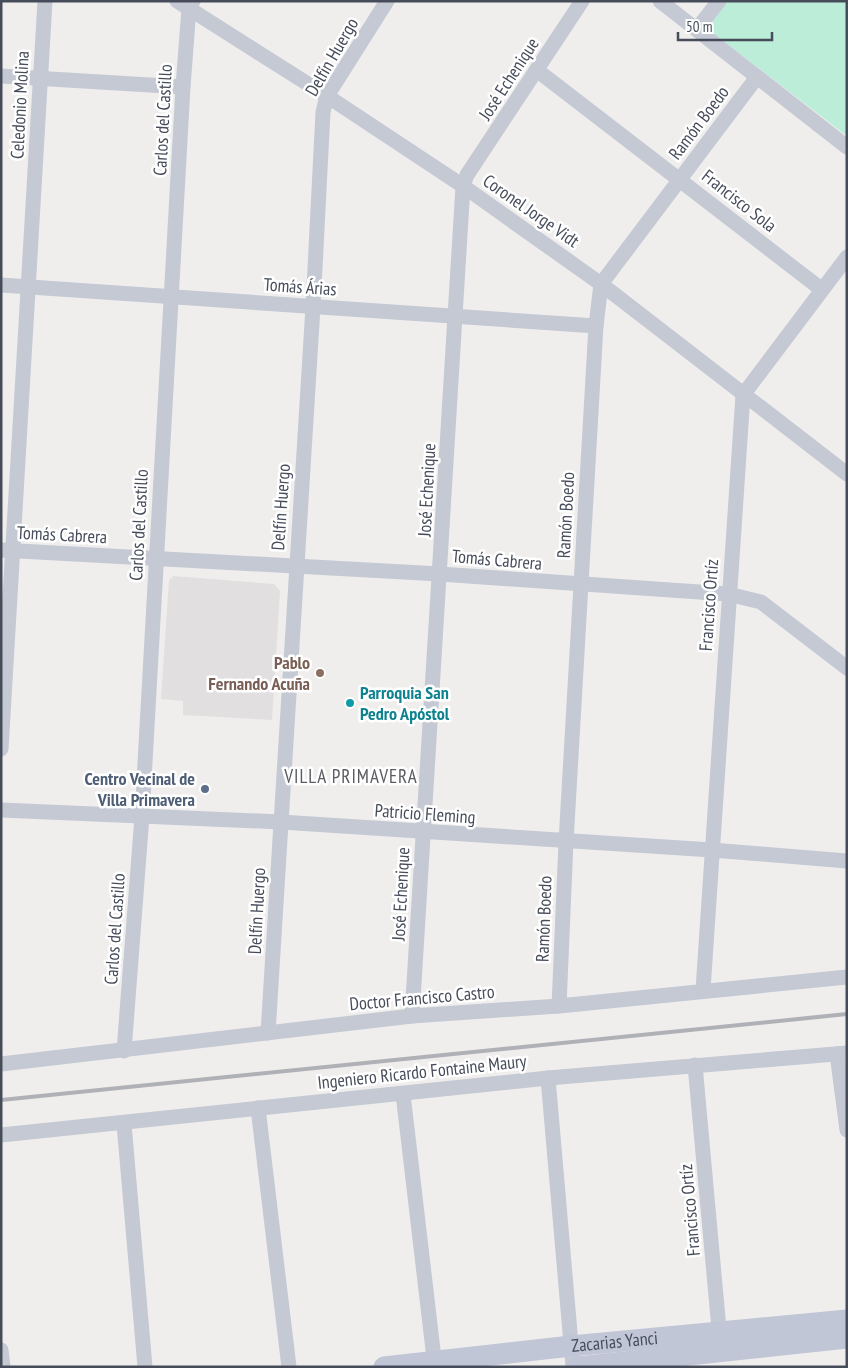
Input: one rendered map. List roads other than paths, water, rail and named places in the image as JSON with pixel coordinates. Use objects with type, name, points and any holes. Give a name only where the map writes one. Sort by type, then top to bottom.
[{"type":"street","name":"Celedonio Molina","points":[[1,749],[6,550],[28,287],[45,1]]},
{"type":"street","name":"Delfín Huergo","points":[[268,1033],[313,307],[322,112],[327,96],[387,1]]},
{"type":"street","name":"José Echenique","points":[[412,1016],[464,186],[468,175],[538,71],[582,1]]},
{"type":"street","points":[[660,1],[847,147]]},
{"type":"street","points":[[697,29],[720,1]]},
{"type":"street","name":"Coronel Jorge Vidt","points":[[186,4],[464,186],[601,284],[847,474]]},
{"type":"street","name":"Carlos del Castillo","points":[[124,1051],[142,816],[155,558],[172,296],[186,4]]},
{"type":"street","name":"Francisco Sola","points":[[538,71],[821,289]]},
{"type":"street","points":[[1,76],[183,87]]},
{"type":"street","name":"Ramón Boedo","points":[[559,1006],[566,842],[596,326],[601,284],[758,77]]},
{"type":"street","points":[[743,395],[821,289],[847,257]]},
{"type":"street","name":"Tomás Árias","points":[[1,285],[596,326]]},
{"type":"street","name":"Francisco Ortíz","points":[[703,990],[728,594],[743,395]]},
{"type":"street","name":"Tomás Cabrera","points":[[6,550],[440,574],[728,594],[761,602],[847,668]]},
{"type":"street","name":"Patricio Fleming","points":[[1,810],[281,822],[423,833],[712,850],[847,861]]},
{"type":"street","name":"Doctor Francisco Castro","points":[[1,1064],[412,1016],[559,1006],[847,977]]},
{"type":"street","points":[[842,1053],[847,1130]]},
{"type":"street","name":"Ingeniero Ricardo Fontaine Maury","points":[[1,1136],[548,1078],[842,1053]]},
{"type":"street","name":"Francisco Ortíz","points":[[695,1065],[720,1342]]},
{"type":"street","points":[[548,1078],[573,1367]]},
{"type":"street","points":[[403,1094],[434,1364]]},
{"type":"street","points":[[258,1108],[289,1367]]},
{"type":"street","points":[[124,1124],[145,1367]]},
{"type":"street","name":"Zacarias Yanci","points":[[578,1367],[847,1320]]},
{"type":"street","name":"Zacarias Yanci","points":[[384,1367],[434,1364],[571,1346],[847,1338]]},
{"type":"street","points":[[1,1350],[3,1367]]},
{"type":"railway","points":[[1,1100],[847,1014]]},
{"type":"place","name":"Pablo Fernando Acuña","points":[[320,673]]},
{"type":"place","name":"Parroquia San Pedro Apóstol","points":[[350,703]]},
{"type":"place","name":"Centro Vecinal de Villa Primavera","points":[[205,789]]},
{"type":"district","name":"VILLA PRIMAVERA","points":[[351,776]]}]
